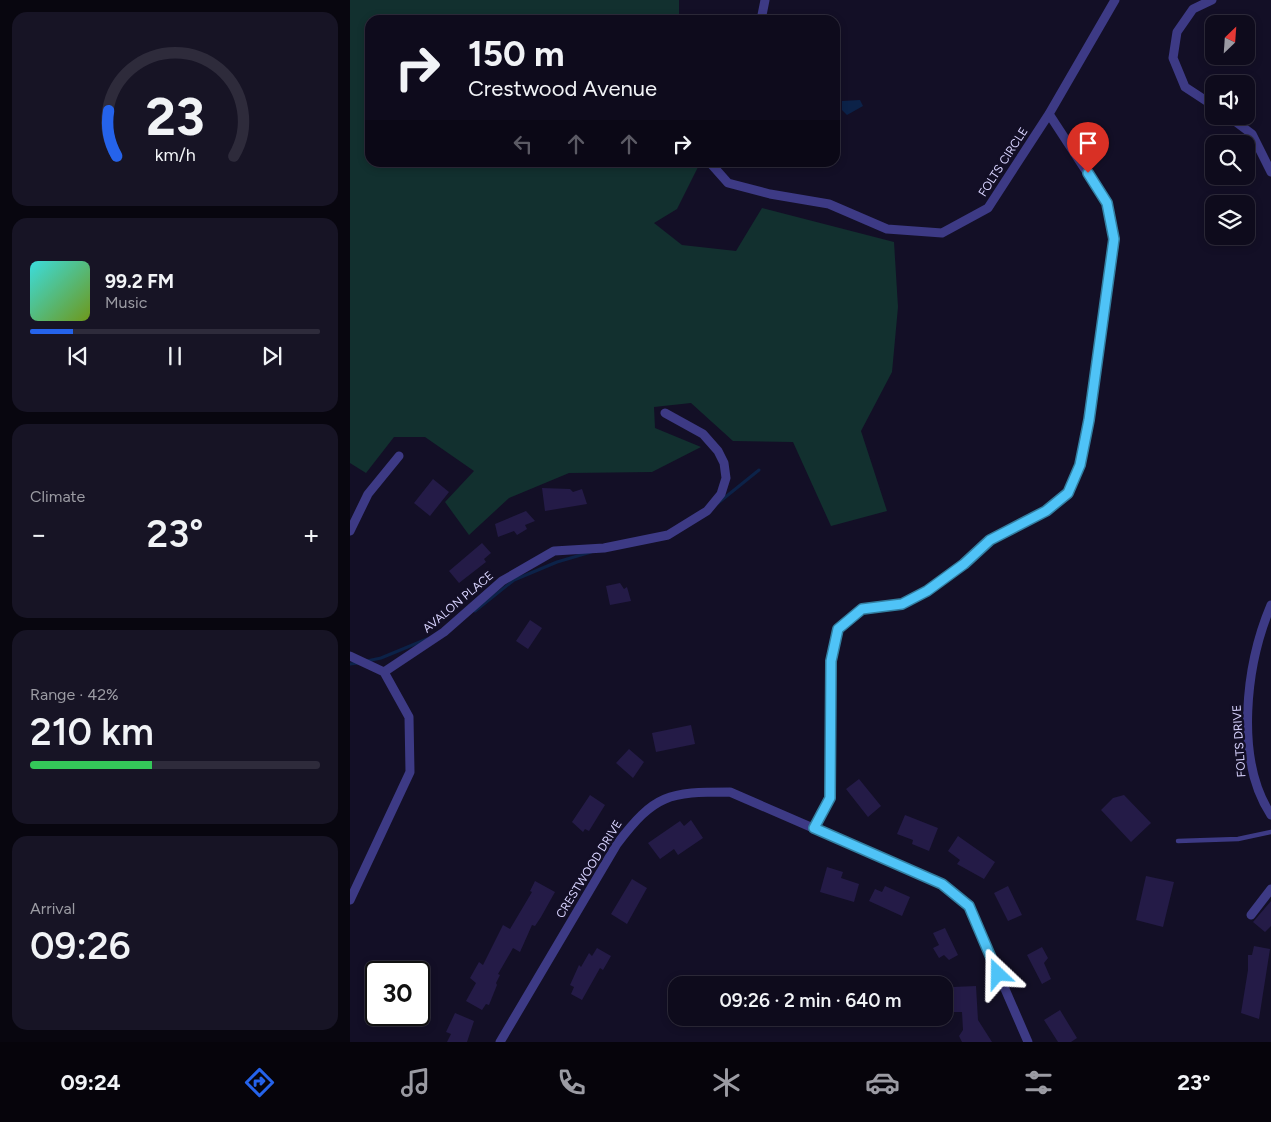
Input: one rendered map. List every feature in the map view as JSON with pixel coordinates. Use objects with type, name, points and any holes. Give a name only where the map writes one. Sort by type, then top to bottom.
[{"type":"street","points":[[762,15],[765,0]]},
{"type":"street","name":"FOLTS CIRCLE","points":[[714,167],[728,183],[770,194],[829,204],[887,230],[942,233],[988,208],[1049,114],[1115,0]]},
{"type":"street","points":[[1205,100],[1185,87],[1173,58],[1177,32],[1193,9],[1212,0]]},
{"type":"street","points":[[814,828],[830,798],[831,661],[838,629],[862,609],[902,604],[927,591],[964,564],[990,540],[1046,511],[1068,493],[1080,465],[1089,420],[1114,239],[1107,203],[1049,114]]},
{"type":"street","points":[[1240,125],[1252,134],[1271,172]]},
{"type":"street","name":"AVALON PLACE","points":[[384,672],[444,632],[502,581],[554,551],[604,548],[668,535],[707,512],[721,494],[726,478],[724,463],[718,451],[703,434],[665,413]]},
{"type":"street","points":[[350,531],[368,494],[399,456]]},
{"type":"street","name":"FOLTS DRIVE","points":[[1271,605],[1254,654],[1249,687],[1248,722],[1254,781],[1271,815]]},
{"type":"street","points":[[350,656],[384,672],[409,717],[410,772],[350,900]]},
{"type":"street","name":"CRESTWOOD DRIVE","points":[[500,1042],[617,844],[640,814],[661,799],[696,792],[730,792],[942,884],[969,906],[1028,1042]]},
{"type":"street","points":[[1251,914],[1271,889]]},
{"type":"lane","points":[[1178,841],[1238,839],[1271,832]]},
{"type":"green space","points":[[350,0],[679,0],[679,15],[365,15],[365,167],[698,167],[677,209],[654,223],[682,245],[736,251],[762,208],[894,242],[898,307],[892,372],[861,431],[887,511],[831,526],[793,442],[733,441],[691,403],[654,407],[655,428],[701,447],[652,472],[569,473],[509,498],[469,535],[445,502],[474,471],[425,437],[394,437],[366,473],[350,463]]},
{"type":"water","points":[[860,100],[863,106],[847,115],[842,110],[842,101]]},
{"type":"building","points":[[433,479],[449,492],[430,516],[414,503]]},
{"type":"building","points":[[542,488],[570,489],[573,492],[582,489],[587,504],[545,511]]},
{"type":"building","points":[[526,511],[535,521],[525,525],[527,529],[517,535],[514,531],[498,537],[495,524]]},
{"type":"building","points":[[482,543],[491,553],[484,559],[486,562],[459,583],[449,571]]},
{"type":"building","points":[[620,583],[624,589],[627,587],[631,601],[610,605],[606,586]]},
{"type":"building","points":[[530,620],[542,628],[528,649],[516,641]]},
{"type":"building","points":[[691,725],[695,744],[656,752],[652,733]]},
{"type":"building","points":[[629,749],[644,762],[633,778],[616,763]]},
{"type":"building","points":[[859,779],[881,806],[868,817],[846,789]]},
{"type":"building","points":[[590,795],[605,805],[589,831],[585,829],[583,832],[572,822]]},
{"type":"building","points":[[1124,795],[1151,823],[1131,842],[1101,810],[1113,798]]},
{"type":"building","points":[[905,815],[938,828],[929,851],[912,844],[913,840],[897,834]]},
{"type":"building","points":[[691,820],[703,838],[678,855],[674,849],[660,859],[648,843],[680,821],[684,826]]},
{"type":"building","points":[[958,836],[995,862],[984,879],[957,864],[960,860],[948,851]]},
{"type":"building","points":[[827,867],[843,872],[841,878],[859,884],[854,902],[820,892]]},
{"type":"building","points":[[1146,876],[1174,882],[1163,927],[1136,920]]},
{"type":"building","points":[[632,879],[647,888],[627,924],[611,914]]},
{"type":"building","points":[[535,881],[555,892],[535,926],[532,925],[520,952],[513,948],[498,974],[500,975],[489,1005],[486,1004],[482,1010],[466,1001],[476,983],[470,978],[479,962],[483,965],[503,925],[510,929],[532,892],[530,891]]},
{"type":"building","points":[[885,886],[910,897],[902,916],[869,901],[875,889],[882,892]]},
{"type":"building","points":[[1008,886],[1022,915],[1008,921],[994,893]]},
{"type":"building","points":[[1271,901],[1271,926],[1265,932],[1253,922]]},
{"type":"building","points":[[945,928],[958,955],[949,960],[944,955],[939,958],[933,948],[939,945],[933,933]]},
{"type":"building","points":[[1254,946],[1270,949],[1259,1019],[1241,1013],[1248,970],[1248,955],[1252,955]]},
{"type":"building","points":[[1042,947],[1048,958],[1044,963],[1051,979],[1042,984],[1027,955]]},
{"type":"building","points":[[597,948],[611,956],[603,970],[600,968],[582,1000],[571,994],[574,987],[570,985],[579,965],[581,967],[589,953],[592,956]]},
{"type":"building","points":[[976,986],[978,1020],[992,1042],[962,1042],[959,1036],[963,1030],[962,1012],[953,1012],[953,987]]},
{"type":"building","points":[[1060,1010],[1077,1038],[1071,1042],[1058,1042],[1044,1020]]},
{"type":"building","points":[[455,1013],[474,1021],[467,1042],[447,1042],[451,1034],[446,1032]]},
{"type":"waterway","points":[[718,503],[759,470]]},
{"type":"waterway","points":[[475,611],[514,580],[557,562],[591,552]]},
{"type":"waterway","points":[[367,661],[381,658],[427,639]]},
{"type":"waterway","points":[[350,664],[358,663]]},
{"type":"route","points":[[998,974],[969,906],[942,884],[814,828],[830,798],[831,661],[838,629],[862,609],[902,604],[927,591],[964,564],[990,540],[1046,511],[1068,493],[1080,465],[1089,420],[1114,239],[1107,203],[1088,173]]}]
